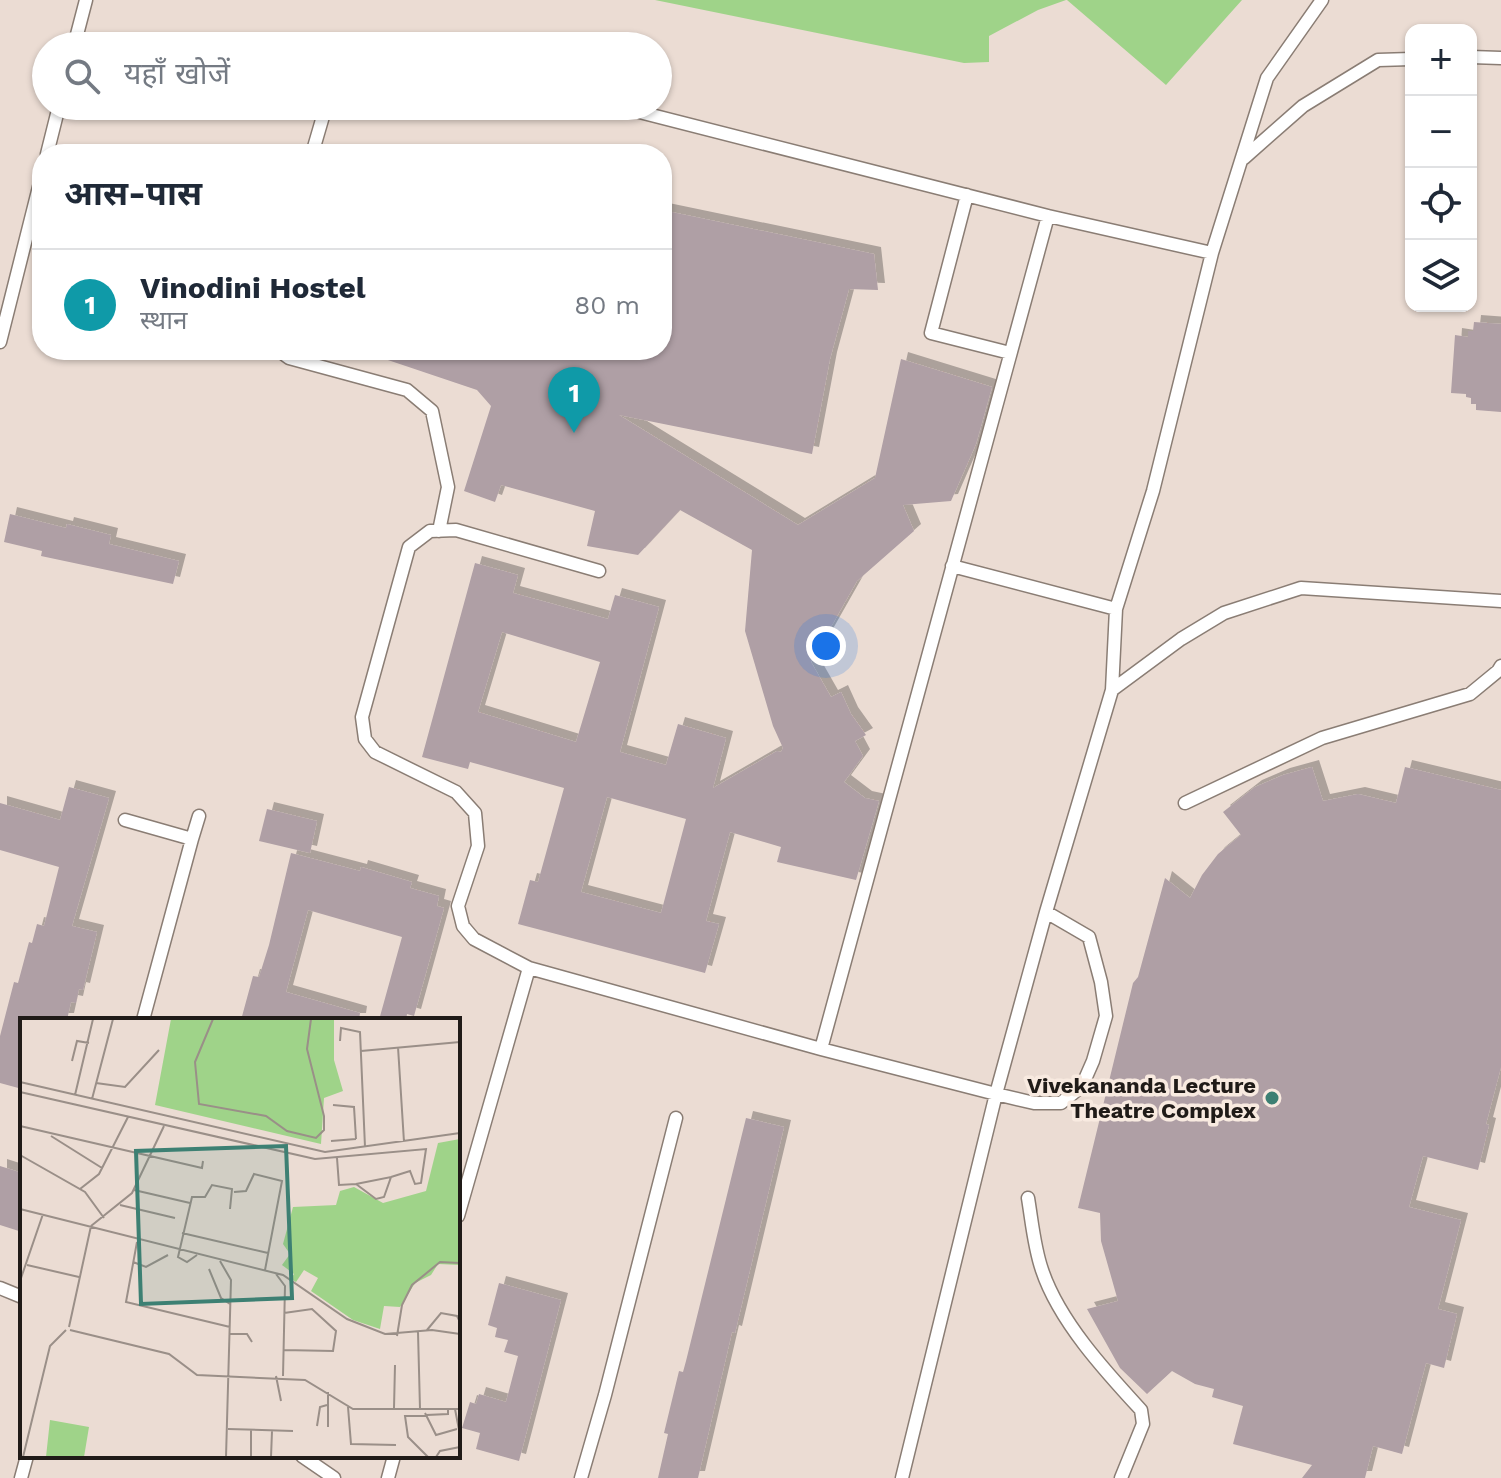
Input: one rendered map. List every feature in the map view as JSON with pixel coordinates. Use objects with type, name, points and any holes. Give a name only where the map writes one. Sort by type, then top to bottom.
[{"type":"lane","points":[[78,32],[86,0]]},
{"type":"lane","points":[[902,1478],[963,1239],[996,1094],[1112,690],[1116,609],[1153,491],[1212,253],[1267,78],[1322,0]]},
{"type":"lane","points":[[1477,57],[1501,58]]},
{"type":"lane","points":[[1242,160],[1303,106],[1378,60],[1405,59]]},
{"type":"lane","points":[[50,144],[56,120]]},
{"type":"lane","points":[[315,144],[322,120]]},
{"type":"lane","points":[[671,120],[1048,216],[1212,253]]},
{"type":"lane","points":[[967,195],[931,333],[1010,353]]},
{"type":"lane","points":[[0,342],[32,215]]},
{"type":"lane","points":[[821,1049],[1048,216]]},
{"type":"lane","points":[[296,360],[407,390],[432,411],[448,487],[439,531]]},
{"type":"lane","points":[[599,571],[456,530],[430,531],[409,547],[362,717],[365,739],[375,752],[456,792],[475,813],[478,846],[458,906],[463,926],[474,939],[529,968],[996,1094],[1034,1103],[1061,1103],[1082,1086],[1106,1016],[1089,937],[1046,912]]},
{"type":"lane","points":[[952,566],[1116,609]]},
{"type":"lane","points":[[1112,690],[1181,639],[1224,613],[1301,588],[1501,601]]},
{"type":"lane","points":[[1185,803],[1322,738],[1470,694],[1501,666]]},
{"type":"lane","points":[[144,1018],[199,816]]},
{"type":"lane","points":[[125,820],[192,839]]},
{"type":"lane","points":[[460,1209],[529,968]]},
{"type":"lane","points":[[581,1478],[676,1118]]},
{"type":"lane","points":[[1028,1198],[1042,1270],[1054,1298],[1068,1322],[1141,1410],[1143,1424],[1121,1478]]},
{"type":"lane","points":[[0,1288],[20,1296]]},
{"type":"lane","points":[[21,1478],[26,1458]]},
{"type":"lane","points":[[305,1458],[334,1478]]},
{"type":"lane","points":[[388,1478],[393,1458]]},
{"type":"green space","points":[[655,0],[1066,0],[1038,10],[989,36],[989,62],[964,63]]},
{"type":"green space","points":[[1067,0],[1242,0],[1166,85]]},
{"type":"building","points":[[672,212],[874,254],[878,290],[849,289],[830,359],[812,454],[619,415],[798,525],[875,478],[901,359],[992,387],[976,444],[951,501],[903,505],[914,531],[857,581],[811,662],[831,697],[841,692],[851,714],[866,735],[855,741],[863,756],[844,782],[865,798],[879,801],[856,880],[777,862],[781,847],[730,832],[706,921],[719,924],[705,973],[518,924],[530,880],[538,882],[564,788],[470,762],[468,769],[422,757],[475,563],[518,575],[513,593],[608,619],[615,595],[659,607],[620,752],[666,765],[678,724],[726,738],[713,788],[777,751],[781,752],[783,748],[773,726],[745,631],[752,550],[680,510],[638,555],[587,546],[595,511],[501,485],[495,502],[464,491],[491,406],[477,390],[388,360],[672,360]],"holes":[[[502,632],[600,662],[576,742],[478,712]],[[607,797],[686,819],[661,913],[581,892]]]},
{"type":"building","points":[[1474,322],[1501,324],[1501,412],[1476,410],[1476,404],[1471,404],[1471,398],[1466,394],[1451,393],[1455,335],[1468,337],[1468,331],[1473,331]]},
{"type":"building","points":[[10,514],[111,535],[109,544],[179,561],[173,584],[41,556],[42,551],[4,542]]},
{"type":"building","name":"Vivekananda Lecture Theatre Complex","points":[[1312,767],[1323,801],[1358,794],[1396,803],[1405,767],[1501,790],[1501,1067],[1486,1124],[1489,1125],[1478,1170],[1423,1156],[1409,1207],[1461,1220],[1438,1309],[1457,1314],[1444,1368],[1426,1363],[1402,1454],[1373,1446],[1365,1478],[1302,1478],[1312,1465],[1233,1444],[1243,1406],[1212,1397],[1214,1389],[1195,1384],[1172,1371],[1147,1394],[1120,1368],[1087,1309],[1118,1301],[1101,1241],[1100,1213],[1078,1208],[1133,983],[1138,977],[1165,878],[1190,898],[1218,854],[1241,835],[1223,812],[1255,787]]},
{"type":"building","points":[[69,787],[109,798],[72,926],[97,932],[83,990],[79,989],[76,1003],[71,1002],[67,1018],[20,1018],[20,1088],[0,1083],[0,1036],[14,982],[18,983],[29,942],[32,943],[37,924],[44,926],[59,867],[0,850],[0,803],[60,820]]},
{"type":"building","points":[[267,809],[317,821],[310,853],[259,841]]},
{"type":"building","points":[[291,853],[360,871],[361,867],[412,882],[410,888],[439,896],[437,906],[444,908],[414,1016],[407,1014],[406,1018],[380,1018],[402,937],[308,910],[286,992],[360,1013],[359,1018],[242,1018],[253,976],[259,977]]},
{"type":"building","points":[[746,1118],[784,1127],[735,1333],[732,1332],[698,1478],[658,1478],[668,1434],[664,1433],[679,1371],[683,1372],[686,1361]]},
{"type":"building","points":[[0,1166],[20,1172],[20,1231],[0,1225]]},
{"type":"building","points":[[499,1283],[561,1300],[519,1461],[476,1449],[480,1433],[462,1428],[470,1402],[476,1404],[479,1394],[506,1402],[518,1356],[504,1352],[508,1340],[495,1337],[497,1328],[488,1325]]},
{"type":"place","name":"Vinodini Hostel","points":[[574,433]]},
{"type":"place","name":"Vivekananda Lecture Theatre Complex","points":[[1272,1098]]}]
